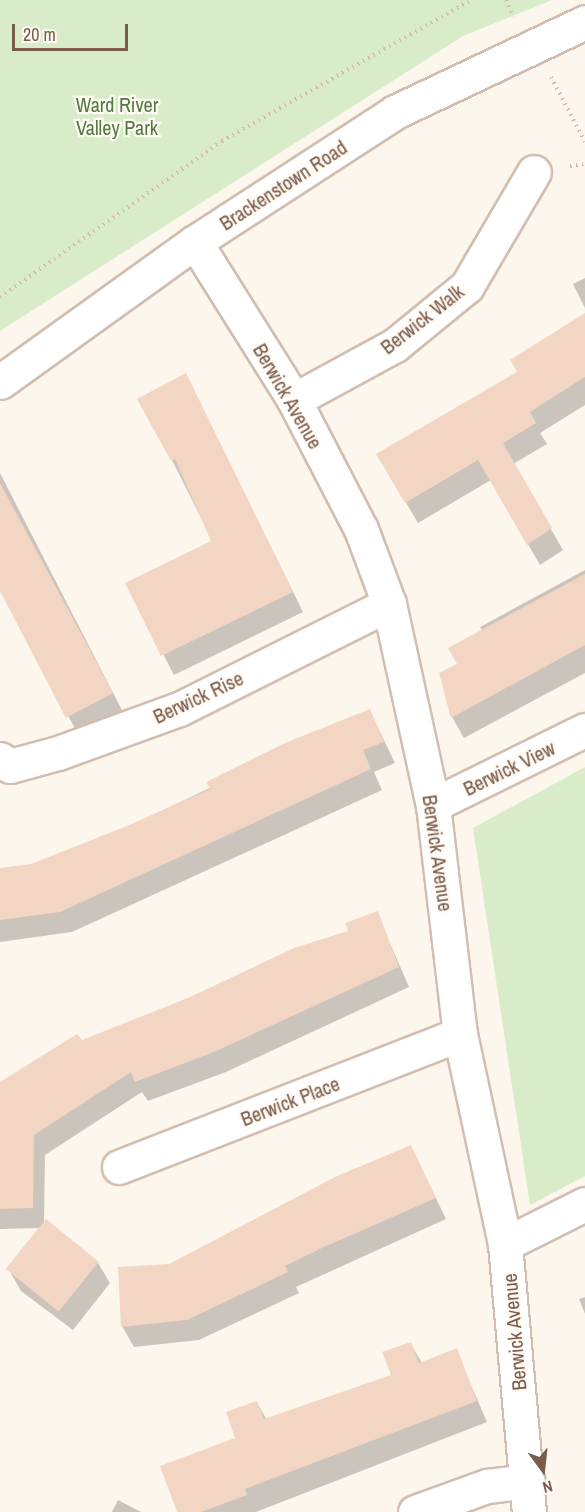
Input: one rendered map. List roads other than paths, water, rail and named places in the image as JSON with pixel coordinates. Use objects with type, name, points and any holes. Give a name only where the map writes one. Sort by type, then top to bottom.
[{"type":"street","name":"Brackenstown Road","points":[[0,382],[195,242],[394,112],[585,22]]},
{"type":"street","name":"Berwick Walk","points":[[294,400],[395,345],[467,286],[534,172]]},
{"type":"street","name":"Berwick Avenue","points":[[195,242],[294,400],[361,529],[389,604],[433,805],[460,1035],[505,1244],[528,1496]]},
{"type":"street","name":"Berwick Rise","points":[[0,759],[10,766],[58,753],[179,709],[389,604]]},
{"type":"street","name":"Berwick View","points":[[433,805],[585,730]]},
{"type":"street","name":"Berwick Place","points":[[119,1167],[460,1035]]},
{"type":"street","points":[[505,1244],[585,1204]]},
{"type":"street","points":[[416,1512],[487,1486],[528,1496]]},
{"type":"park label","name":"Ward River Valley Park","points":[[117,116]]}]
